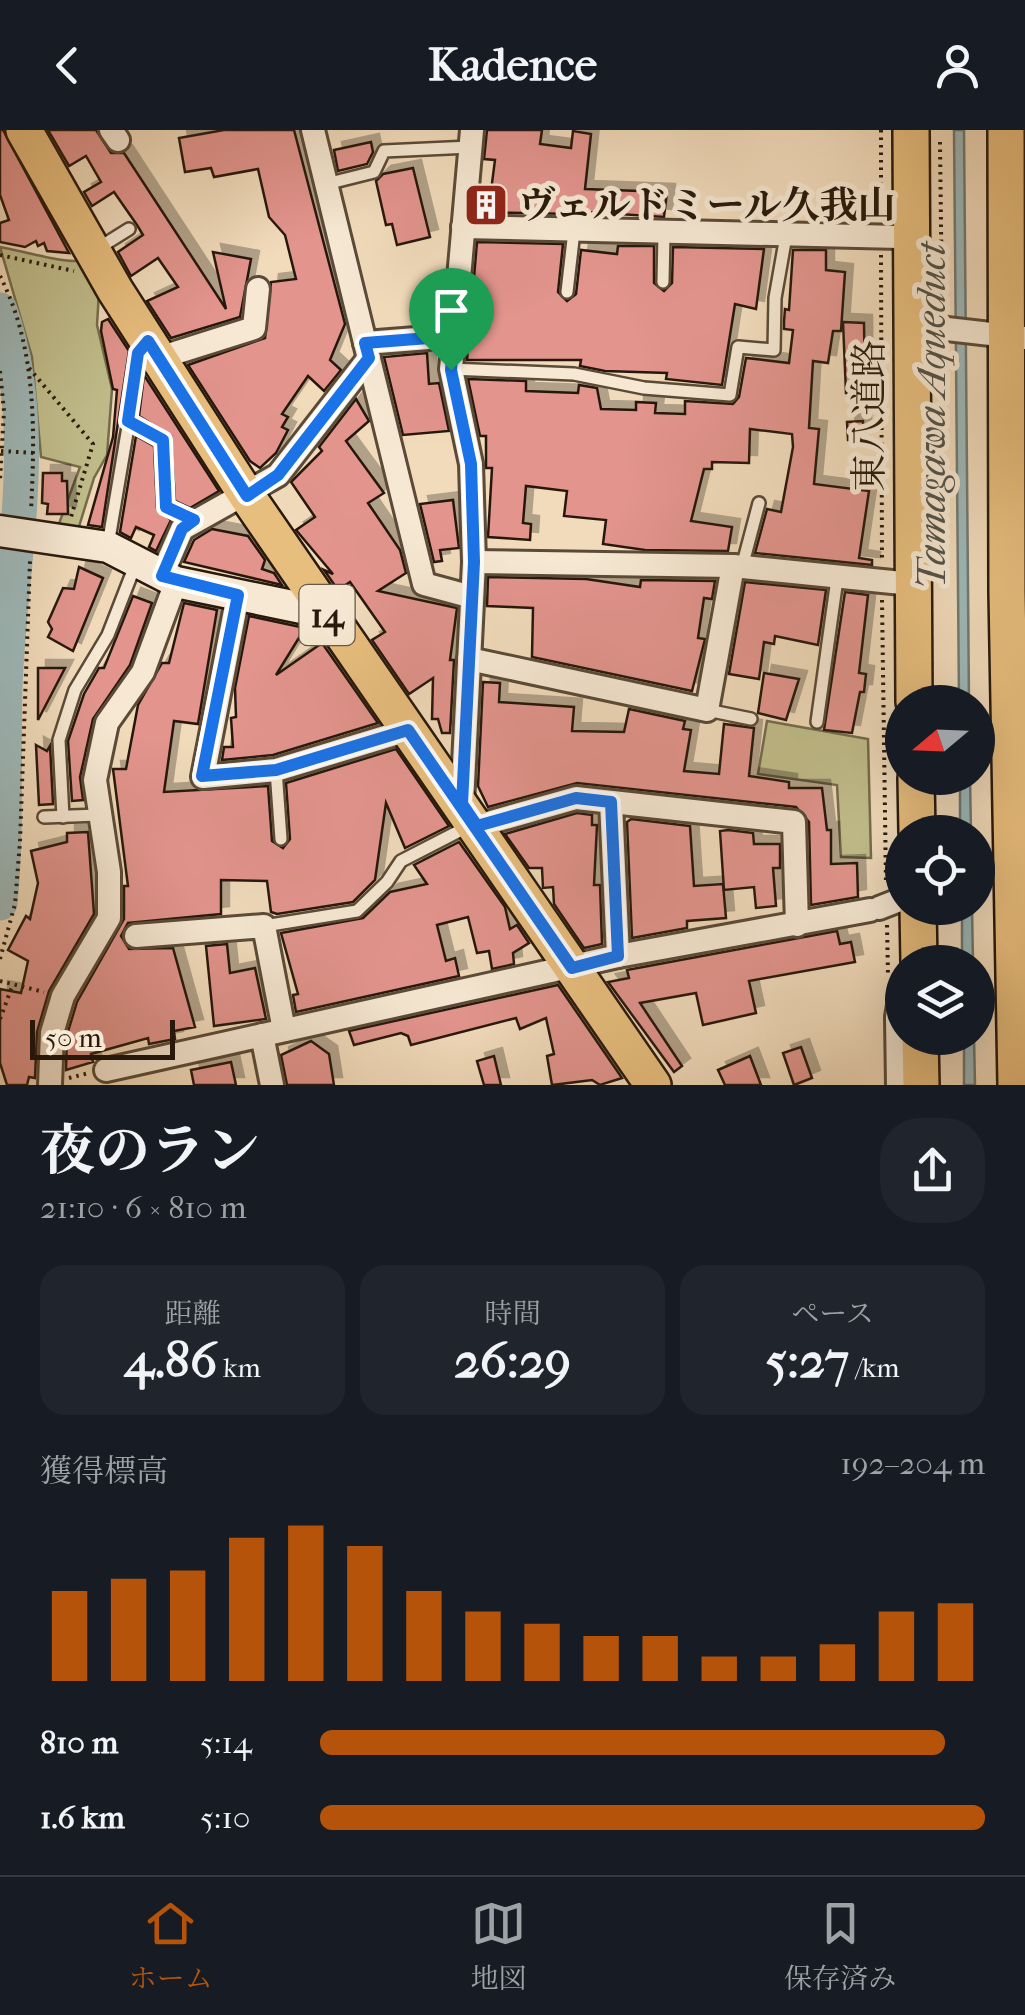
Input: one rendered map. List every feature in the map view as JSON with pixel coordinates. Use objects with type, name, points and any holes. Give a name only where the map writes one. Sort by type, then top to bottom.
[{"type":"main road","name":"東八道路","points":[[912,130],[896,232],[935,327],[897,583],[912,685]]},
{"type":"main road","points":[[1006,130],[1015,190],[1007,336],[1015,398],[1007,592],[1016,648],[1019,1072]]},
{"type":"main road","name":"14","points":[[30,132],[101,265],[247,496],[471,818],[644,1082]]},
{"type":"main road","points":[[920,1055],[921,1085]]},
{"type":"street","points":[[313,130],[424,584],[472,597]]},
{"type":"street","points":[[471,139],[451,370],[471,464],[471,818],[576,798],[794,822],[797,925]]},
{"type":"street","points":[[463,228],[786,236],[896,232]]},
{"type":"street","points":[[154,350],[254,328],[258,288]]},
{"type":"street","points":[[935,327],[1007,336]]},
{"type":"street","points":[[50,1083],[52,1032],[63,996],[108,918],[109,872],[96,780],[107,723],[143,672],[158,574],[182,529],[247,496],[278,475],[367,350],[454,336]]},
{"type":"street","points":[[15,533],[108,547],[158,574],[326,613]]},
{"type":"street","points":[[1007,592],[1025,556]]},
{"type":"street","points":[[474,562],[737,567],[897,583]]},
{"type":"street","points":[[469,659],[707,710],[737,567]]},
{"type":"street","points":[[238,595],[202,776],[276,770],[408,730]]},
{"type":"street","points":[[611,802],[618,956]]},
{"type":"street","points":[[106,1070],[618,956],[885,906]]},
{"type":"street","points":[[136,936],[264,926],[273,1033],[272,1085]]},
{"type":"street","points":[[898,1055],[898,1085]]},
{"type":"lane","points":[[326,184],[374,172],[384,151],[471,139]]},
{"type":"lane","points":[[101,265],[130,229]]},
{"type":"lane","points":[[568,292],[574,231]]},
{"type":"lane","points":[[663,282],[664,234]]},
{"type":"lane","points":[[451,370],[574,374],[644,388],[730,394],[738,347],[774,350],[774,298],[786,236]]},
{"type":"lane","points":[[108,547],[138,353],[154,350]]},
{"type":"lane","points":[[128,421],[163,440],[166,507],[194,520]]},
{"type":"lane","points":[[737,567],[759,504]]},
{"type":"lane","points":[[63,817],[59,740],[70,702],[108,635],[158,574]]},
{"type":"lane","points":[[816,722],[836,579]]},
{"type":"lane","points":[[707,710],[751,719]]},
{"type":"lane","points":[[276,770],[281,839]]},
{"type":"lane","points":[[44,817],[99,815]]},
{"type":"lane","points":[[264,926],[357,911],[387,882],[401,861],[471,818]]},
{"type":"path","points":[[881,130],[896,232],[897,583],[893,815]]},
{"type":"path","points":[[940,130],[935,327],[942,448]]},
{"type":"path","points":[[0,255],[101,265]]},
{"type":"path","points":[[0,276],[11,298],[26,365],[31,453],[15,533],[20,842],[15,904],[0,959]]},
{"type":"path","points":[[26,365],[93,444],[64,540]]},
{"type":"path","points":[[0,371],[5,452],[0,480]]},
{"type":"path","points":[[5,452],[31,453]]},
{"type":"path","points":[[0,981],[63,996]]},
{"type":"path","points":[[0,1019],[13,984]]},
{"type":"path","points":[[50,1083],[106,1070]]},
{"type":"shaded area","points":[[0,247],[55,259],[81,260],[99,292],[97,325],[112,389],[107,455],[94,478],[77,533],[57,529],[80,467],[41,457],[32,357]]},
{"type":"shaded area","points":[[767,721],[868,739],[871,858],[841,857],[837,785],[758,774]]},
{"type":"water","points":[[954,130],[964,130],[969,685],[959,685]]},
{"type":"water","points":[[960,795],[970,795],[971,815],[960,815]]},
{"type":"water","points":[[962,925],[972,925],[973,945],[962,945]]},
{"type":"water","points":[[964,1055],[974,1055],[975,1085],[964,1085]]},
{"type":"building","points":[[0,130],[69,253],[47,251],[44,243],[38,246],[36,241],[25,247],[0,242],[0,223],[9,220],[0,195]]},
{"type":"building","points":[[48,130],[96,130],[111,153],[124,153],[226,309],[213,252],[251,259],[240,317],[171,338],[147,301],[178,287],[158,258],[131,276],[118,252],[143,235],[114,192],[92,206],[84,192],[101,182],[86,156],[69,166]]},
{"type":"building","points":[[224,130],[294,130],[345,324],[330,360],[341,370],[324,391],[308,376],[282,414],[288,417],[282,427],[288,430],[276,453],[260,468],[250,461],[188,365],[265,338],[271,282],[296,279],[285,235],[269,217],[258,169],[214,177],[211,168],[185,172],[179,138]]},
{"type":"building","points":[[487,130],[542,130],[540,144],[571,148],[573,131],[591,134],[585,189],[667,192],[664,217],[573,211],[480,212],[482,193],[491,191],[495,160],[484,159]]},
{"type":"building","points":[[371,142],[373,152],[367,164],[338,171],[334,150]]},
{"type":"building","points":[[413,168],[430,237],[397,245],[392,224],[386,225],[376,181],[383,174]]},
{"type":"building","points":[[477,242],[563,244],[558,292],[567,301],[576,294],[581,250],[617,254],[618,246],[654,246],[654,283],[664,291],[672,283],[673,247],[764,249],[756,309],[735,304],[722,385],[666,379],[667,373],[605,371],[580,366],[581,360],[467,360]]},
{"type":"building","points":[[793,250],[826,250],[826,270],[845,272],[841,331],[833,331],[828,363],[813,361],[809,428],[819,429],[814,484],[869,491],[859,558],[872,560],[872,565],[755,553],[767,509],[781,512],[793,447],[792,434],[750,429],[749,463],[712,462],[712,469],[704,469],[691,521],[732,527],[728,551],[645,550],[603,544],[606,520],[564,516],[567,491],[526,486],[523,523],[531,524],[530,540],[488,537],[492,468],[486,468],[486,436],[480,436],[468,379],[526,381],[526,391],[578,393],[579,385],[597,388],[601,409],[636,410],[636,402],[656,403],[655,413],[685,414],[685,401],[733,404],[739,397],[746,358],[789,363],[793,330],[784,329],[784,322],[785,309],[789,310]]},
{"type":"building","points":[[440,291],[440,320],[423,321],[421,292]]},
{"type":"building","points":[[108,319],[129,351],[102,527],[88,525],[113,437],[117,390],[113,389],[101,331],[102,322]]},
{"type":"building","points":[[843,322],[864,323],[865,394],[846,393]]},
{"type":"building","points":[[427,353],[429,384],[439,383],[449,431],[403,435],[384,357]]},
{"type":"building","points":[[144,375],[219,491],[190,508],[175,501],[171,436],[139,416]]},
{"type":"building","points":[[356,399],[369,421],[346,441],[384,493],[368,503],[400,550],[406,573],[378,591],[457,608],[450,660],[454,660],[450,733],[442,733],[438,719],[432,719],[433,678],[409,694],[372,640],[385,632],[350,582],[338,590],[324,570],[333,574],[296,530],[315,517],[291,482],[322,451],[319,447]]},
{"type":"building","points":[[863,421],[864,439],[848,440],[847,422]]},
{"type":"building","points":[[136,436],[154,446],[157,508],[171,520],[156,551],[149,547],[154,535],[136,527],[131,538],[120,532]]},
{"type":"building","points":[[43,473],[62,473],[62,481],[67,481],[68,514],[47,514],[48,504],[42,503]]},
{"type":"building","points":[[453,500],[459,548],[440,550],[442,561],[434,562],[420,504]]},
{"type":"building","points":[[212,529],[248,536],[265,560],[262,569],[274,573],[282,585],[184,562],[194,540]]},
{"type":"building","points":[[79,567],[103,578],[73,651],[48,637],[52,629],[48,622],[63,588],[74,589]]},
{"type":"building","points":[[488,577],[586,579],[640,587],[641,580],[715,581],[712,599],[704,598],[698,638],[705,639],[692,691],[532,657],[533,608],[487,606]]},
{"type":"building","points":[[745,582],[826,590],[818,645],[775,636],[774,644],[764,642],[759,679],[729,674]]},
{"type":"building","points":[[845,592],[868,595],[859,673],[866,674],[864,692],[860,692],[852,733],[824,730]]},
{"type":"building","points":[[133,596],[152,603],[130,665],[93,719],[80,777],[83,800],[72,801],[68,741],[84,694],[99,668],[104,668]]},
{"type":"building","points":[[184,603],[217,610],[198,724],[174,721],[164,792],[268,786],[272,841],[283,848],[290,839],[286,783],[396,749],[449,826],[405,848],[386,803],[375,880],[353,902],[277,914],[271,912],[267,881],[221,880],[221,914],[128,923],[121,936],[129,949],[173,948],[195,1027],[174,1031],[175,1039],[149,1044],[148,1038],[91,1054],[93,1062],[66,1070],[67,1035],[77,1002],[124,919],[124,886],[128,886],[113,769],[126,769],[138,705],[162,663],[169,663]]},
{"type":"building","points":[[249,616],[305,628],[276,675],[322,643],[378,723],[273,755],[222,760],[224,747],[233,747],[231,718],[236,717],[235,688]]},
{"type":"building","points":[[38,668],[65,668],[38,720]]},
{"type":"building","points":[[764,673],[799,679],[786,720],[758,713]]},
{"type":"building","points":[[483,682],[500,683],[499,702],[574,707],[572,731],[624,732],[629,709],[685,721],[683,729],[691,730],[684,771],[719,774],[724,724],[754,728],[749,776],[789,782],[789,788],[822,788],[827,830],[831,830],[831,864],[857,863],[858,897],[811,905],[809,822],[796,807],[577,783],[488,807],[478,786]]},
{"type":"building","points":[[36,745],[47,751],[50,746],[53,804],[39,805]]},
{"type":"building","points":[[577,813],[592,815],[592,825],[597,825],[594,885],[600,885],[602,944],[584,948],[554,904],[553,887],[543,888],[542,868],[529,868],[505,834]]},
{"type":"building","points":[[631,819],[690,826],[694,886],[723,884],[726,918],[687,921],[687,928],[632,938],[627,822]]},
{"type":"building","points":[[720,831],[753,833],[754,844],[780,844],[780,868],[773,868],[776,906],[756,908],[754,887],[724,890]]},
{"type":"building","points":[[88,832],[94,914],[49,991],[37,1032],[35,1078],[29,1077],[27,1085],[7,1085],[0,1063],[0,989],[21,993],[28,961],[8,950],[26,916],[30,919],[38,883],[31,851],[67,842],[67,833]]},
{"type":"building","points":[[459,842],[505,907],[510,929],[517,925],[529,943],[513,953],[514,964],[492,969],[489,951],[477,953],[468,917],[437,925],[446,961],[455,958],[459,976],[296,1012],[293,995],[298,994],[281,933],[363,918],[390,892],[427,884],[414,865]]},
{"type":"building","points":[[837,931],[840,944],[851,942],[855,962],[749,981],[756,1013],[703,1025],[696,993],[640,1003],[682,1066],[674,1072],[608,982],[629,978],[627,970]]},
{"type":"building","points":[[227,944],[230,973],[255,968],[266,1019],[214,1026],[206,946]]},
{"type":"building","points":[[558,985],[622,1078],[600,1085],[592,1080],[552,1085],[547,1056],[554,1054],[546,1018],[520,1029],[516,1018],[411,1045],[408,1036],[401,1033],[354,1045],[349,1031]]},
{"type":"building","points":[[311,1041],[329,1054],[334,1085],[287,1085],[281,1055]]},
{"type":"building","points":[[801,1047],[812,1078],[794,1085],[783,1053]]},
{"type":"building","points":[[494,1056],[501,1085],[484,1085],[477,1061]]},
{"type":"building","points":[[750,1056],[761,1085],[725,1085],[718,1070]]},
{"type":"building","points":[[231,1062],[236,1085],[194,1085],[191,1070]]},
{"type":"waterway","points":[[0,310],[13,356],[22,450],[5,689],[0,903]]},
{"type":"place","name":"ヴェルドミール久我山","points":[[486,205]]},
{"type":"route","points":[[454,336],[451,370],[471,464],[474,562],[462,804],[477,826],[576,798],[611,802],[618,956],[572,968],[408,730],[276,770],[202,776],[238,595],[162,576],[182,529],[194,520],[166,507],[163,440],[128,421],[138,353],[148,341],[247,496],[278,475],[313,424],[369,358],[365,343],[454,336]]},
{"type":"water label","name":"Tamagawa Aqueduct","points":[[932,416]]}]
